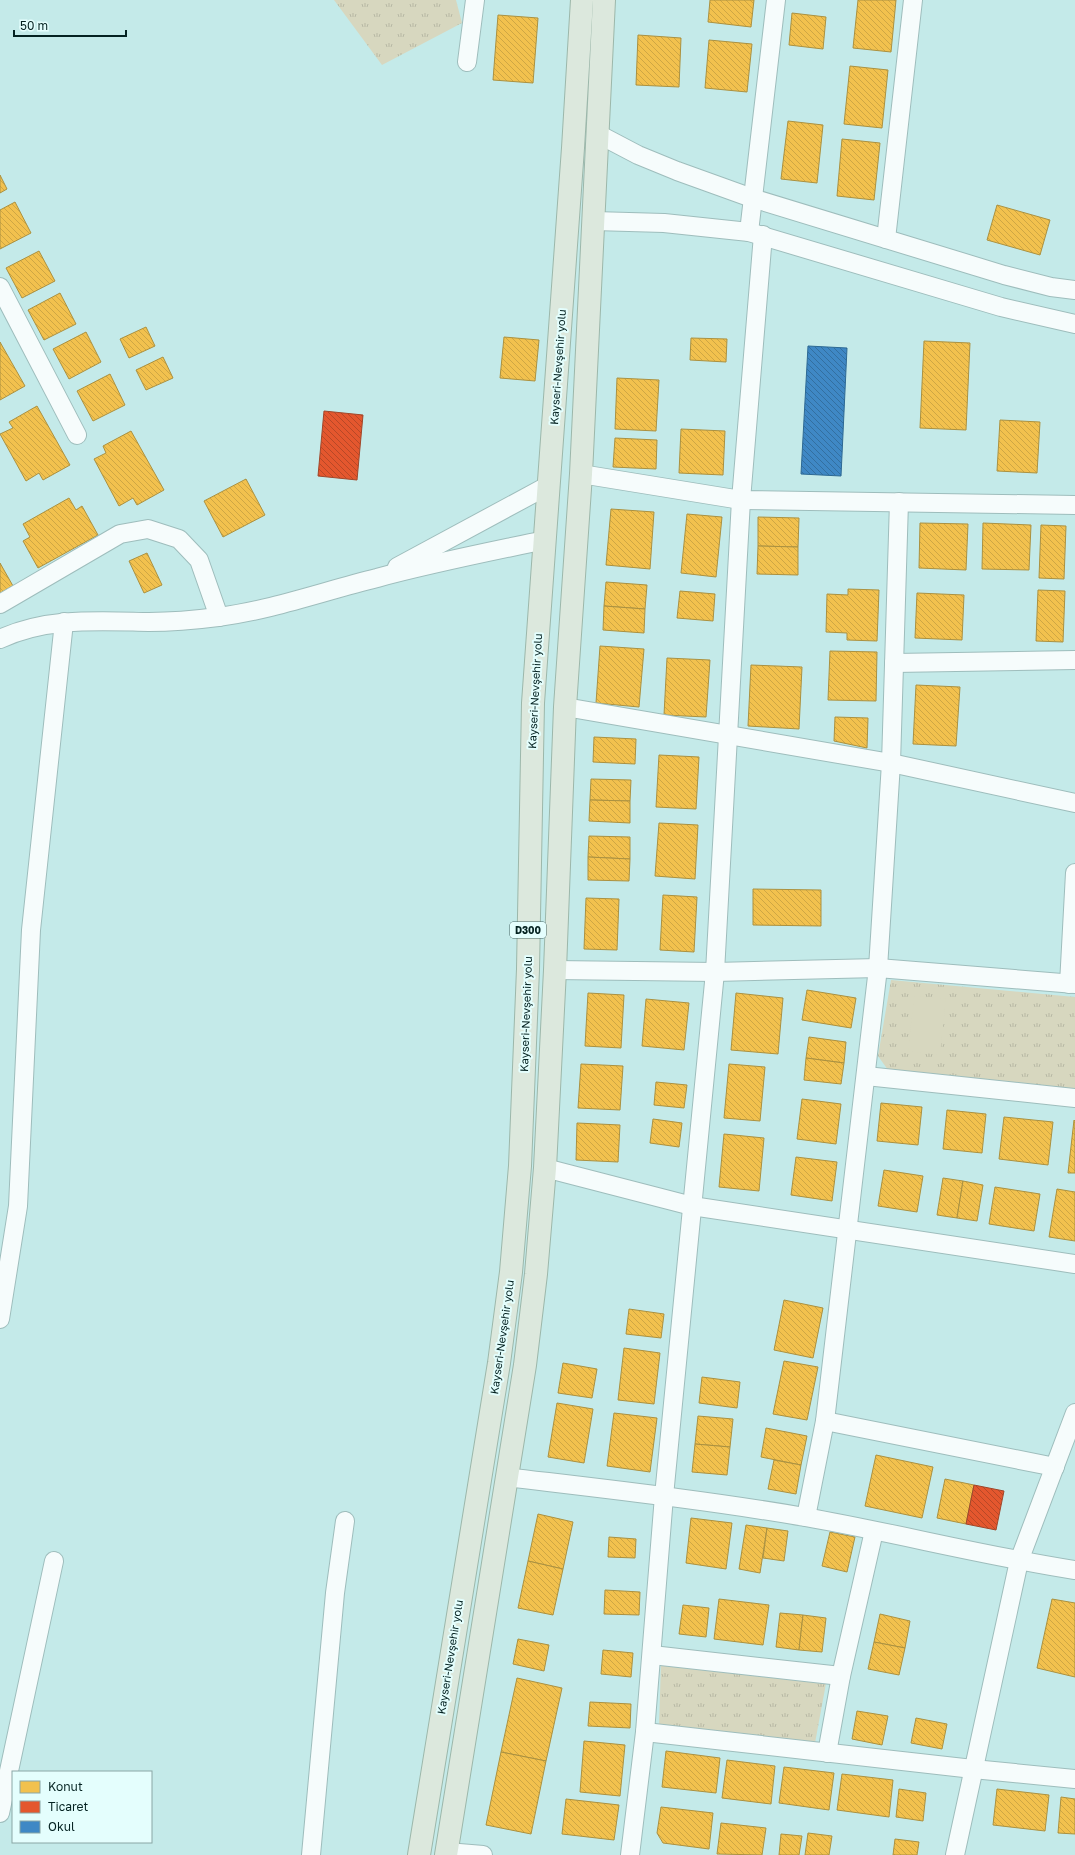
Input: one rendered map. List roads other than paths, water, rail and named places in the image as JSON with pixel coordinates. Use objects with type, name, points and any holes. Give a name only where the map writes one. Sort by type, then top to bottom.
[{"type":"highway","name":"Kayseri-Nevşehir yolu","points":[[419,1855],[499,1363],[511,1272],[520,1166],[528,969],[533,704],[582,0]]},
{"type":"highway","name":"D300","points":[[447,1853],[506,1476],[525,1365],[536,1274],[545,1168],[555,970],[565,707],[581,474],[604,0]]},
{"type":"street","points":[[467,62],[475,0]]},
{"type":"street","points":[[630,1855],[645,1732],[664,1496],[715,972],[756,234],[752,198],[776,0]]},
{"type":"street","points":[[886,239],[913,0]]},
{"type":"street","points":[[598,134],[638,155],[677,171],[752,198],[1004,275],[1051,287],[1075,290]]},
{"type":"street","points":[[594,221],[664,223],[756,234],[1001,307],[1075,324]]},
{"type":"street","points":[[0,287],[78,435]]},
{"type":"street","points":[[581,474],[741,500],[1075,505]]},
{"type":"street","points":[[376,578],[549,485]]},
{"type":"street","points":[[806,1517],[825,1421],[878,968],[891,763],[899,502]]},
{"type":"street","points":[[0,604],[120,534],[148,529],[179,539],[199,560],[219,617]]},
{"type":"street","points":[[0,639],[35,626],[64,622],[98,620],[158,622],[219,617],[335,590],[376,578],[545,540]]},
{"type":"street","points":[[0,1319],[5,1259],[18,1206],[31,930],[64,622]]},
{"type":"street","points":[[894,663],[1075,660]]},
{"type":"street","points":[[565,707],[891,763],[1075,802]]},
{"type":"street","points":[[555,970],[715,972],[878,968],[1072,984],[1075,873]]},
{"type":"street","points":[[866,1076],[1075,1098]]},
{"type":"street","points":[[545,1168],[692,1206],[848,1228],[1075,1264]]},
{"type":"street","points":[[955,1855],[1019,1561],[1075,1413]]},
{"type":"street","points":[[825,1421],[1055,1467]]},
{"type":"street","points":[[506,1476],[664,1496],[806,1517],[1019,1561],[1075,1570]]},
{"type":"street","points":[[311,1855],[335,1593],[345,1521]]},
{"type":"street","points":[[827,1753],[841,1676],[874,1531]]},
{"type":"street","points":[[0,1813],[54,1561]]},
{"type":"street","points":[[652,1655],[841,1676]]},
{"type":"street","points":[[645,1732],[1075,1779]]},
{"type":"street","points":[[447,1853],[484,1855]]}]
